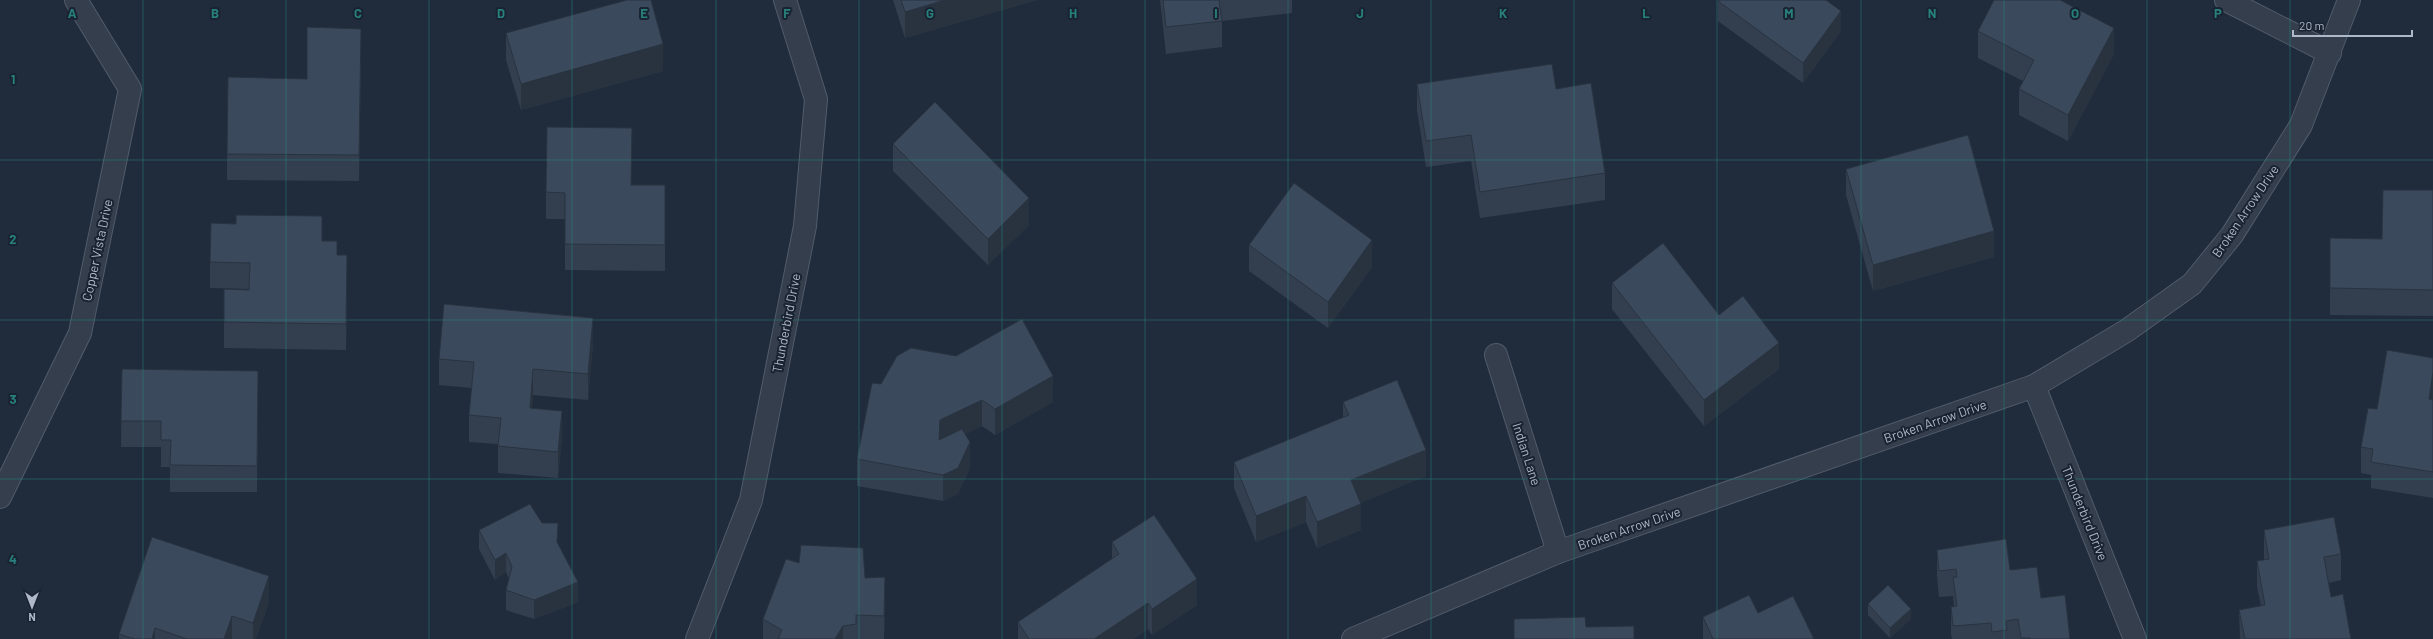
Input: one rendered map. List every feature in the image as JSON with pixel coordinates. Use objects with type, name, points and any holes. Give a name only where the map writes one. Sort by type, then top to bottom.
[{"type":"street","name":"Copper Vista Drive","points":[[0,497],[80,333],[130,89],[76,0]]},
{"type":"street","name":"Thunderbird Drive","points":[[697,639],[751,500],[805,226],[816,99],[785,0]]},
{"type":"street","points":[[2226,0],[2330,53]]},
{"type":"street","name":"Broken Arrow Drive","points":[[1353,639],[1558,552],[2034,386],[2126,331],[2192,284],[2232,235],[2301,125],[2330,53],[2349,0]]},
{"type":"street","name":"Indian Lane","points":[[1496,356],[1558,552]]},
{"type":"street","name":"Thunderbird Drive","points":[[2034,386],[2135,639]]},
{"type":"building","points":[[627,0],[651,0],[663,44],[521,84],[506,33]]},
{"type":"building","points":[[901,0],[945,0],[905,12]]},
{"type":"building","points":[[1163,0],[1219,0],[1222,21],[1166,27]]},
{"type":"building","points":[[1826,0],[1841,11],[1803,63],[1718,1]]},
{"type":"building","points":[[1994,0],[2060,0],[2114,28],[2068,115],[2019,89],[2034,60],[1978,31]]},
{"type":"building","points":[[307,27],[361,29],[359,155],[227,154],[228,77],[307,79]]},
{"type":"building","points":[[1552,64],[1556,89],[1591,83],[1605,173],[1480,192],[1471,135],[1426,141],[1417,84]]},
{"type":"building","points":[[935,102],[1029,198],[988,239],[893,144]]},
{"type":"building","points":[[547,127],[632,128],[631,185],[665,185],[665,245],[565,244],[565,193],[546,192]]},
{"type":"building","points":[[1968,135],[1994,231],[1873,265],[1846,169]]},
{"type":"building","points":[[1294,183],[1372,240],[1328,302],[1249,245]]},
{"type":"building","points":[[2383,190],[2433,190],[2433,290],[2330,288],[2330,238],[2382,239]]},
{"type":"building","points":[[236,215],[322,216],[322,241],[337,241],[337,255],[347,255],[346,324],[224,322],[224,289],[249,290],[250,263],[210,262],[211,223],[236,224]]},
{"type":"building","points":[[1663,243],[1719,315],[1743,296],[1779,343],[1704,400],[1612,283]]},
{"type":"building","points":[[444,304],[593,318],[588,374],[533,369],[530,408],[562,411],[558,452],[498,446],[501,418],[469,415],[474,362],[439,359]]},
{"type":"building","points":[[1022,319],[1053,376],[995,409],[982,400],[940,420],[939,440],[962,429],[970,442],[958,468],[943,475],[857,459],[872,383],[881,384],[897,356],[911,348],[956,356]]},
{"type":"building","points":[[2387,350],[2433,358],[2433,372],[2429,399],[2433,400],[2433,472],[2371,462],[2373,449],[2361,447],[2368,408],[2377,409]]},
{"type":"building","points":[[122,369],[258,371],[257,466],[170,465],[171,440],[161,440],[161,421],[121,421]]},
{"type":"building","points":[[1397,380],[1426,450],[1351,480],[1361,504],[1317,522],[1306,496],[1256,516],[1234,462],[1349,415],[1343,402]]},
{"type":"building","points":[[530,504],[542,523],[558,523],[557,542],[578,582],[534,600],[506,590],[512,567],[506,553],[495,560],[479,530]]},
{"type":"building","points":[[1154,515],[1197,579],[1152,609],[1148,603],[1094,639],[1029,639],[1018,622],[1119,554],[1112,542]]},
{"type":"building","points":[[2334,517],[2341,554],[2324,557],[2331,597],[2343,594],[2351,639],[2245,639],[2239,610],[2265,605],[2257,561],[2269,559],[2264,530]]},
{"type":"building","points":[[152,537],[269,576],[253,623],[232,616],[224,639],[187,639],[155,628],[152,639],[135,639],[119,634]]},
{"type":"building","points":[[2006,539],[2010,570],[2037,567],[2041,598],[2065,595],[2070,639],[2021,638],[2018,619],[2006,621],[2007,630],[1992,632],[1991,623],[1953,626],[1951,607],[1957,606],[1953,577],[1957,577],[1956,569],[1939,571],[1937,550]]},
{"type":"building","points":[[801,545],[863,548],[865,578],[885,577],[884,616],[856,615],[856,624],[843,626],[835,639],[778,639],[782,630],[763,619],[786,559],[799,563]]},
{"type":"building","points":[[1888,585],[1911,609],[1890,628],[1868,604]]},
{"type":"building","points":[[1749,595],[1758,613],[1793,596],[1814,639],[1713,639],[1703,617]]},
{"type":"building","points":[[1585,617],[1586,627],[1634,626],[1634,639],[1514,639],[1514,619]]}]
